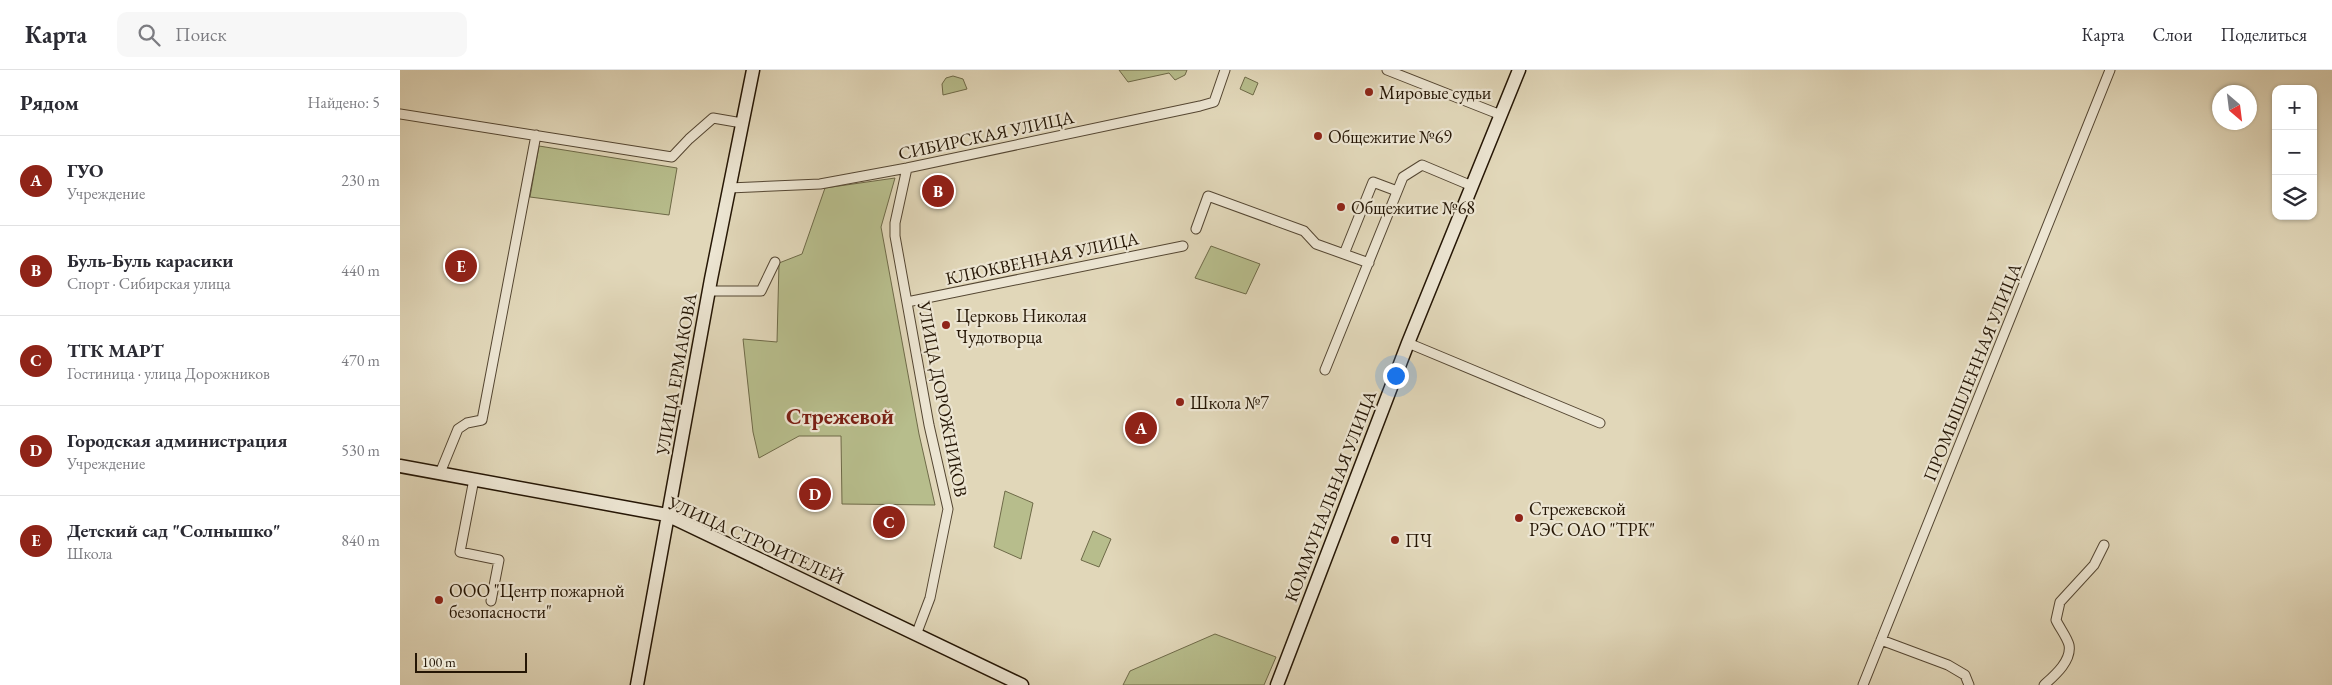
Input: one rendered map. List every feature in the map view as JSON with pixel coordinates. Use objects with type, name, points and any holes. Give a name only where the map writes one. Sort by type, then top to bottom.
[{"type":"main road","name":"УЛИЦА ЕРМАКОВА","points":[[637,685],[708,291],[754,70]]},
{"type":"main road","name":"КОММУНАЛЬНАЯ УЛИЦА","points":[[1277,685],[1408,343],[1519,70]]},
{"type":"main road","name":"УЛИЦА СТРОИТЕЛЕЙ","points":[[400,466],[667,515],[1022,685]]},
{"type":"street","name":"СИБИРСКАЯ УЛИЦА","points":[[729,188],[820,184],[907,168],[1200,106],[1214,102],[1225,70]]},
{"type":"street","points":[[1387,70],[1501,115]]},
{"type":"street","name":"ПРОМЫШЛЕННАЯ УЛИЦА","points":[[1863,685],[2110,70]]},
{"type":"street","points":[[400,114],[672,158],[689,139],[713,118],[742,123]]},
{"type":"street","points":[[440,473],[458,429],[467,423],[482,420],[536,135]]},
{"type":"street","points":[[1325,370],[1403,177],[1422,166],[1472,186]]},
{"type":"street","name":"УЛИЦА ДОРОЖНИКОВ","points":[[907,168],[894,236],[929,425],[948,509],[930,598],[916,635]]},
{"type":"street","points":[[1344,254],[1373,182],[1397,191]]},
{"type":"street","points":[[1196,228],[1208,196],[1304,231],[1316,244],[1369,263]]},
{"type":"street","name":"КЛЮКВЕННАЯ УЛИЦА","points":[[907,302],[1183,246]]},
{"type":"street","points":[[708,291],[760,291],[775,262]]},
{"type":"street","points":[[1408,343],[1600,423]]},
{"type":"street","points":[[474,479],[460,552],[498,560],[491,601]]},
{"type":"street","points":[[2044,685],[2055,676],[2067,659],[2069,646],[2056,620],[2060,602],[2094,565],[2104,545]]},
{"type":"street","points":[[1881,640],[1948,665],[1965,675],[1970,685]]},
{"type":"green space","points":[[1119,70],[1187,70],[1185,75],[1175,80],[1169,73],[1128,82]]},
{"type":"green space","points":[[953,76],[963,79],[967,89],[943,95],[942,84],[946,78]]},
{"type":"green space","points":[[1245,77],[1258,83],[1253,95],[1240,89]]},
{"type":"green space","points":[[539,146],[677,168],[669,215],[530,197]]},
{"type":"green space","points":[[895,178],[881,227],[919,434],[935,505],[842,504],[841,436],[799,436],[759,458],[753,432],[743,339],[777,342],[779,263],[802,254],[825,188]]},
{"type":"green space","points":[[944,179],[949,199],[932,203],[928,182]]},
{"type":"green space","points":[[1211,246],[1260,264],[1246,294],[1195,278]]},
{"type":"green space","points":[[1005,491],[1033,503],[1021,559],[994,547]]},
{"type":"green space","points":[[1093,531],[1111,539],[1099,567],[1081,560]]},
{"type":"green space","points":[[1215,634],[1276,657],[1264,685],[1123,685],[1130,671]]},
{"type":"place","name":"Мировые судьи","points":[[1369,92]]},
{"type":"place","name":"Общежитие №69","points":[[1318,136]]},
{"type":"place","name":"Буль-Буль карасики","points":[[938,191]]},
{"type":"place","name":"Общежитие №68","points":[[1341,207]]},
{"type":"place","name":"Детский сад \"Солнышко\"","points":[[461,266]]},
{"type":"place","name":"Церковь Николая Чудотворца","points":[[946,325]]},
{"type":"place","name":"Школа №7","points":[[1180,402]]},
{"type":"place","name":"ГУО","points":[[1141,428]]},
{"type":"place","name":"Городская администрация","points":[[815,494]]},
{"type":"place","name":"Стрежевской РЭС ОАО \"ТРК\"","points":[[1519,518]]},
{"type":"place","name":"ТГК МАРТ","points":[[889,522]]},
{"type":"place","name":"ПЧ","points":[[1395,540]]},
{"type":"place","name":"ООО \"Центр пожарной безопасности\"","points":[[439,600]]},
{"type":"district","name":"Стрежевой","points":[[840,416]]}]
